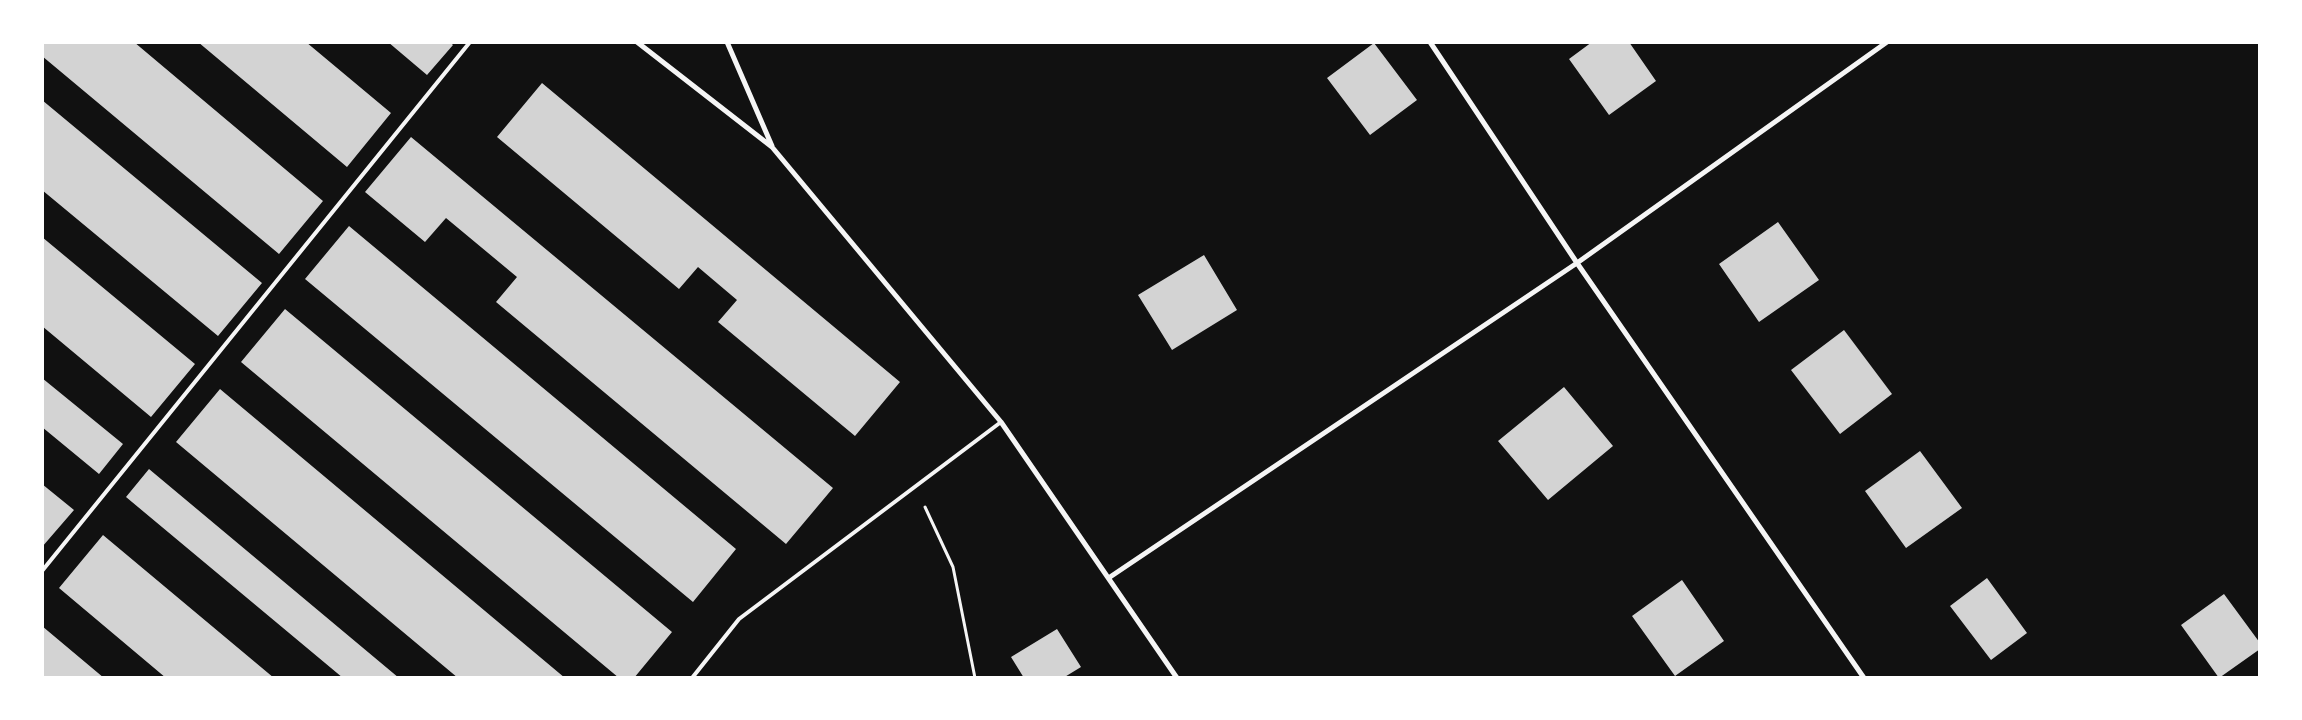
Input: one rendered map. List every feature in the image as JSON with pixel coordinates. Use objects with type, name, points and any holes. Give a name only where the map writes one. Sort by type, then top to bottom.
[{"type":"street","points":[[637,42],[772,146],[1001,422],[1110,577],[1177,678]]},
{"type":"street","points":[[728,42],[772,146]]},
{"type":"street","points":[[1430,42],[1577,263],[1864,678]]},
{"type":"street","points":[[1110,577],[1577,263],[1887,42]]},
{"type":"lane","points":[[42,571],[470,42]]},
{"type":"lane","points":[[692,678],[739,619],[1001,422]]},
{"type":"path","points":[[915,486],[953,567],[975,678]]},
{"type":"building","points":[[42,42],[134,42],[323,201],[279,254],[42,56]]},
{"type":"building","points":[[198,42],[306,42],[391,113],[347,167]]},
{"type":"building","points":[[388,42],[450,42],[453,45],[427,75]]},
{"type":"building","points":[[1592,42],[1629,42],[1656,81],[1609,115],[1569,59]]},
{"type":"building","points":[[1374,43],[1417,100],[1370,135],[1327,78]]},
{"type":"building","points":[[542,83],[900,382],[855,436],[718,322],[737,300],[698,267],[679,289],[497,137]]},
{"type":"building","points":[[42,100],[262,283],[218,336],[42,190]]},
{"type":"building","points":[[411,137],[833,488],[786,544],[496,302],[517,277],[446,218],[425,242],[365,192]]},
{"type":"building","points":[[1778,222],[1819,280],[1759,322],[1719,264]]},
{"type":"building","points":[[349,226],[736,549],[693,602],[305,279]]},
{"type":"building","points":[[42,237],[195,364],[151,417],[42,326]]},
{"type":"building","points":[[1204,255],[1237,310],[1172,350],[1138,295]]},
{"type":"building","points":[[285,309],[672,632],[634,678],[619,678],[241,362]]},
{"type":"building","points":[[1844,330],[1892,394],[1840,434],[1791,370]]},
{"type":"building","points":[[42,378],[123,444],[99,474],[42,427]]},
{"type":"building","points":[[1564,387],[1613,446],[1548,500],[1498,441]]},
{"type":"building","points":[[220,389],[565,678],[458,678],[176,442]]},
{"type":"building","points":[[1920,451],[1962,508],[1906,548],[1865,491]]},
{"type":"building","points":[[149,469],[399,678],[343,678],[126,497]]},
{"type":"building","points":[[42,484],[74,510],[42,547]]},
{"type":"building","points":[[103,535],[274,678],[166,678],[59,588]]},
{"type":"building","points":[[1987,578],[2027,633],[1991,660],[1950,606]]},
{"type":"building","points":[[1682,580],[1724,641],[1675,676],[1632,616]]},
{"type":"building","points":[[2224,594],[2260,643],[2260,649],[2219,678],[2181,625]]},
{"type":"building","points":[[42,626],[104,678],[42,678]]},
{"type":"building","points":[[1057,629],[1081,667],[1063,678],[1024,678],[1011,657]]}]
